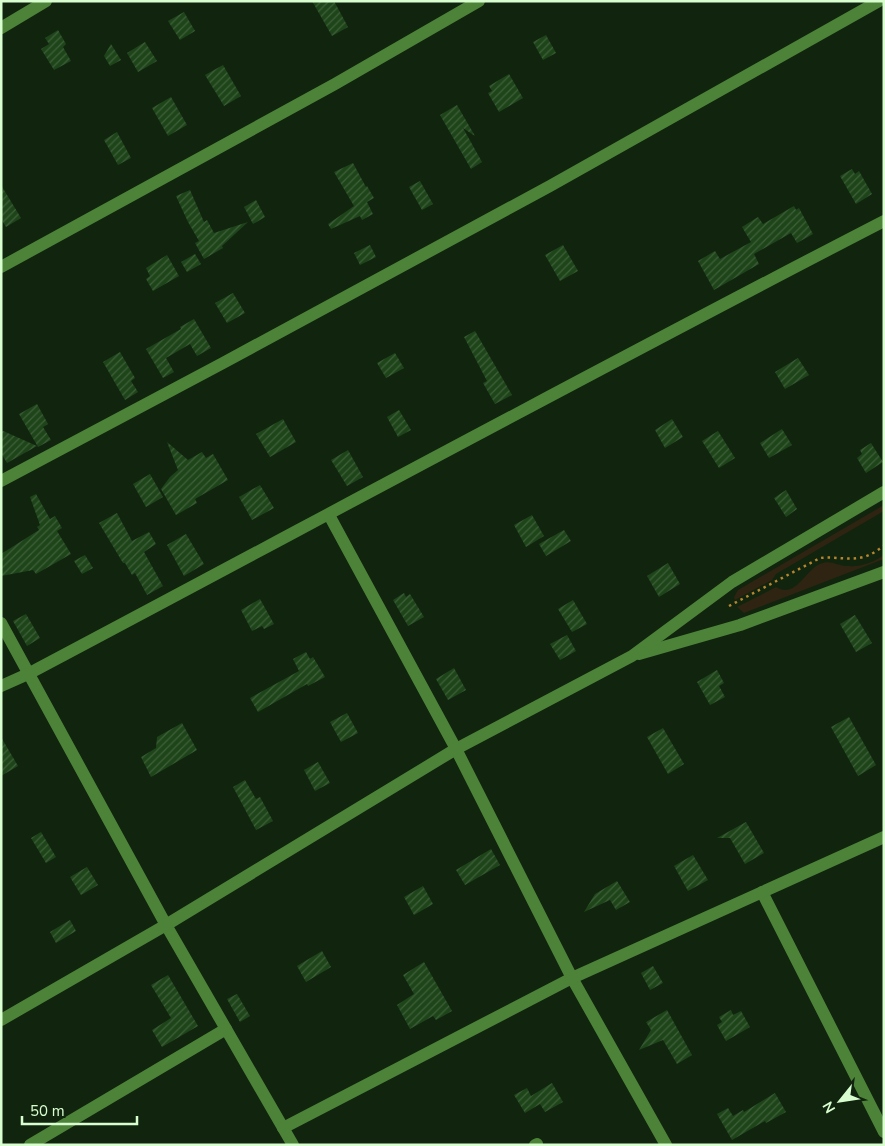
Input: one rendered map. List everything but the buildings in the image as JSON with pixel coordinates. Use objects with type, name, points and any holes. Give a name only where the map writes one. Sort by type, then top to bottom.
[{"type":"street","points":[[1,28],[46,1]]},
{"type":"street","points":[[1,267],[326,88],[479,1]]},
{"type":"street","points":[[1,481],[550,186],[879,1]]},
{"type":"street","points":[[1,686],[28,674],[329,515],[722,304],[884,221]]},
{"type":"street","points":[[1,1020],[166,925],[456,749],[632,656],[732,582],[884,492]]},
{"type":"street","points":[[329,515],[456,749],[572,978],[666,1145]]},
{"type":"street","points":[[632,656],[740,625],[884,572]]},
{"type":"street","points":[[1,623],[166,925],[292,1145]]},
{"type":"street","points":[[283,1128],[572,978],[884,837]]},
{"type":"street","points":[[762,892],[884,1132]]},
{"type":"street","points":[[30,1145],[226,1029]]},
{"type":"path","points":[[729,606],[820,558],[834,556],[854,559],[869,555],[884,546]]},
{"type":"path","points":[[721,590],[740,625]]},
{"type":"shaded area","points":[[884,505],[884,511],[776,574],[772,580],[735,600],[734,597],[738,590]]},
{"type":"shaded area","points":[[884,555],[884,559],[744,613],[737,607],[776,587],[783,590],[795,587],[820,564],[831,562],[844,566],[857,566],[871,562]]}]
